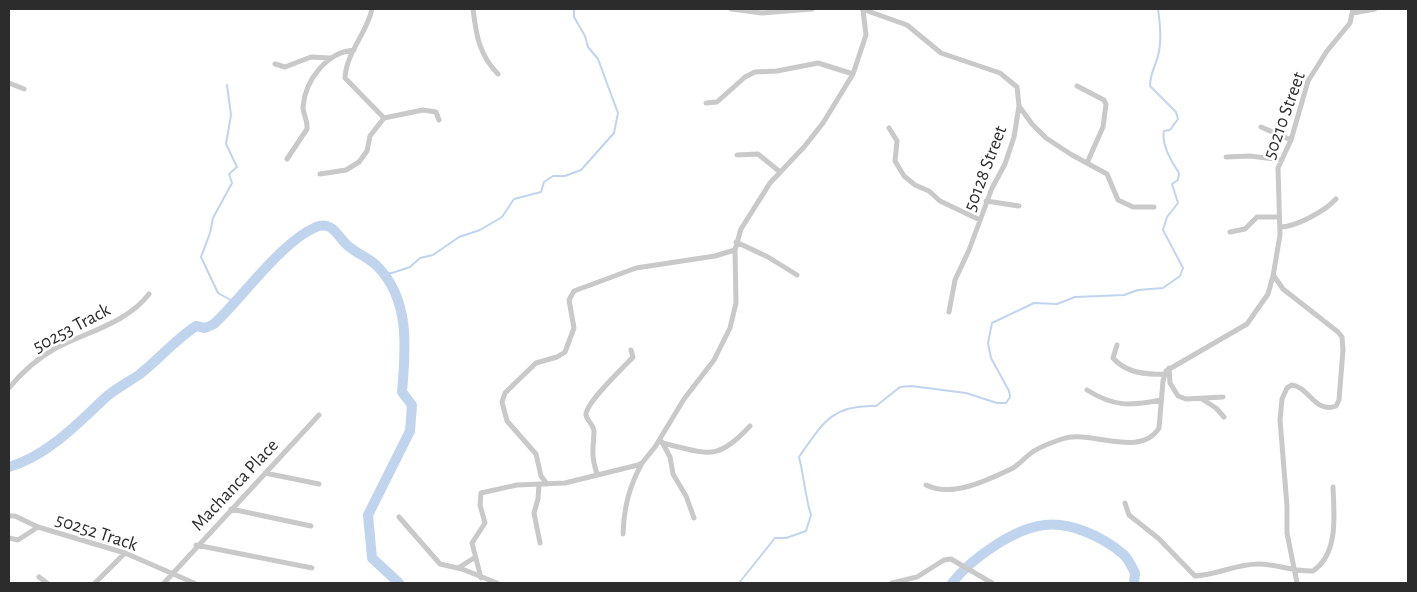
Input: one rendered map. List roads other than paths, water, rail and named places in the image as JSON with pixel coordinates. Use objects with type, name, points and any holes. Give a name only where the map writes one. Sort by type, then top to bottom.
[{"type":"street","points":[[372,9],[367,27],[354,50],[345,78],[384,118]]},
{"type":"street","points":[[473,9],[475,30],[481,49],[488,63],[498,74]]},
{"type":"street","points":[[731,9],[762,13],[812,9]]},
{"type":"street","points":[[623,534],[628,492],[642,463],[661,442],[684,399],[714,360],[730,328],[736,303],[736,242],[764,192],[823,123],[853,74],[866,35],[862,9]]},
{"type":"street","name":"50128 Street","points":[[862,9],[907,25],[941,53],[950,58],[988,69],[1010,79],[1017,86],[1019,106],[1009,154],[986,201],[955,280],[949,312]]},
{"type":"street","points":[[1353,11],[1375,9]]},
{"type":"street","name":"50210 Street","points":[[1164,374],[1169,368],[1247,324],[1261,306],[1273,276],[1280,227],[1277,174],[1291,140],[1308,81],[1327,51],[1350,23],[1353,11]]},
{"type":"street","points":[[275,64],[285,67],[310,58],[330,58],[354,50]]},
{"type":"street","points":[[287,159],[307,129],[303,108],[310,84],[318,71],[330,58]]},
{"type":"street","points":[[706,103],[717,102],[746,77],[755,72],[777,71],[818,63],[853,74]]},
{"type":"street","points":[[9,83],[24,89]]},
{"type":"street","points":[[1076,86],[1098,96],[1106,104],[1103,126],[1087,163]]},
{"type":"street","points":[[1019,106],[1032,124],[1046,138],[1107,174],[1116,196],[1123,204],[1133,207],[1154,207]]},
{"type":"street","points":[[320,174],[346,170],[359,162],[365,154],[370,136],[384,118],[428,109],[436,112],[440,120]]},
{"type":"street","points":[[1261,127],[1291,140]]},
{"type":"street","points":[[889,128],[897,141],[895,161],[904,176],[915,185],[929,191],[940,201],[980,220]]},
{"type":"street","points":[[737,155],[758,154],[780,172]]},
{"type":"street","points":[[1226,157],[1250,156],[1282,160]]},
{"type":"street","points":[[1280,227],[1296,225],[1325,210],[1336,199]]},
{"type":"street","points":[[986,201],[1020,206]]},
{"type":"street","points":[[1230,232],[1245,229],[1257,217],[1280,217]]},
{"type":"street","points":[[736,242],[768,257],[797,275]]},
{"type":"street","points":[[548,484],[541,476],[536,454],[506,421],[502,402],[505,393],[536,363],[557,357],[565,352],[574,328],[569,303],[574,292],[636,268],[715,256],[735,250]]},
{"type":"street","points":[[1273,276],[1283,289],[1338,332],[1343,342],[1336,406],[1322,406],[1297,386],[1292,385],[1286,390],[1280,410],[1287,533],[1297,583]]},
{"type":"street","name":"50253 Track","points":[[9,388],[25,370],[50,352],[125,315],[143,302],[149,294]]},
{"type":"street","points":[[926,485],[936,490],[961,488],[1013,467],[1034,451],[1063,438],[1076,435],[1133,443],[1150,438],[1159,428],[1164,374],[1146,375],[1117,363],[1113,358],[1117,345]]},
{"type":"street","points":[[597,474],[591,453],[594,430],[586,416],[587,410],[593,400],[633,358],[632,350]]},
{"type":"street","points":[[1169,368],[1170,383],[1178,396],[1186,399],[1223,398]]},
{"type":"street","points":[[1087,390],[1107,402],[1115,404],[1140,404],[1161,400]]},
{"type":"street","points":[[1202,398],[1216,408],[1224,417]]},
{"type":"street","name":"Machanca Place","points":[[164,583],[196,545],[319,415]]},
{"type":"street","points":[[661,442],[698,451],[716,452],[730,446],[750,426]]},
{"type":"street","points":[[661,442],[670,457],[673,474],[686,496],[694,518]]},
{"type":"street","points":[[481,578],[474,558],[473,539],[485,522],[480,505],[481,493],[517,485],[565,483],[642,463]]},
{"type":"street","points":[[265,473],[320,484]]},
{"type":"street","points":[[539,484],[534,516],[540,543]]},
{"type":"street","points":[[1125,503],[1126,510],[1132,518],[1152,532],[1196,576],[1244,565],[1259,564],[1294,571],[1316,569],[1329,547],[1335,522],[1333,487]]},
{"type":"street","points":[[231,509],[311,526]]},
{"type":"street","name":"50252 Track","points":[[9,516],[16,516],[38,527],[124,554],[194,583]]},
{"type":"street","points":[[399,516],[435,560],[446,566],[458,568],[497,583]]},
{"type":"street","points":[[9,538],[18,540],[38,527]]},
{"type":"street","points":[[196,545],[312,568]]},
{"type":"street","points":[[95,583],[124,554]]},
{"type":"street","points":[[458,568],[474,558]]},
{"type":"street","points":[[892,583],[917,577],[944,560],[951,559],[992,583]]},
{"type":"street","points":[[39,577],[47,583]]},
{"type":"waterway","points":[[383,273],[392,273],[410,267],[420,258],[433,255],[459,237],[480,230],[502,217],[514,199],[541,192],[544,182],[553,176],[565,176],[581,170],[614,133],[618,113],[598,59],[588,47],[585,36],[574,17],[574,9]]},
{"type":"waterway","points":[[739,583],[775,538],[786,538],[806,531],[811,515],[799,457],[830,418],[849,408],[876,406],[900,387],[911,386],[966,393],[997,403],[1006,403],[1010,397],[1009,391],[991,358],[988,343],[992,323],[1034,303],[1057,304],[1075,297],[1124,295],[1138,290],[1163,288],[1180,276],[1183,268],[1163,230],[1167,217],[1178,203],[1172,184],[1178,180],[1179,173],[1170,159],[1163,136],[1164,131],[1170,130],[1178,119],[1176,112],[1150,86],[1160,44],[1158,9]]},
{"type":"waterway","points":[[227,85],[231,115],[226,144],[237,167],[229,174],[232,183],[213,218],[210,233],[201,257],[218,293],[236,303]]},
{"type":"waterway","points":[[9,467],[36,455],[61,438],[109,394],[140,374],[196,326],[205,328],[214,324],[276,257],[303,234],[316,227],[330,227],[346,244],[377,266],[388,279],[400,309],[405,341],[402,392],[412,405],[410,431],[368,515],[372,558],[399,583]]},
{"type":"waterway","points":[[952,583],[970,564],[994,546],[1020,532],[1045,525],[1076,528],[1106,542],[1125,556],[1135,573],[1134,583]]}]
